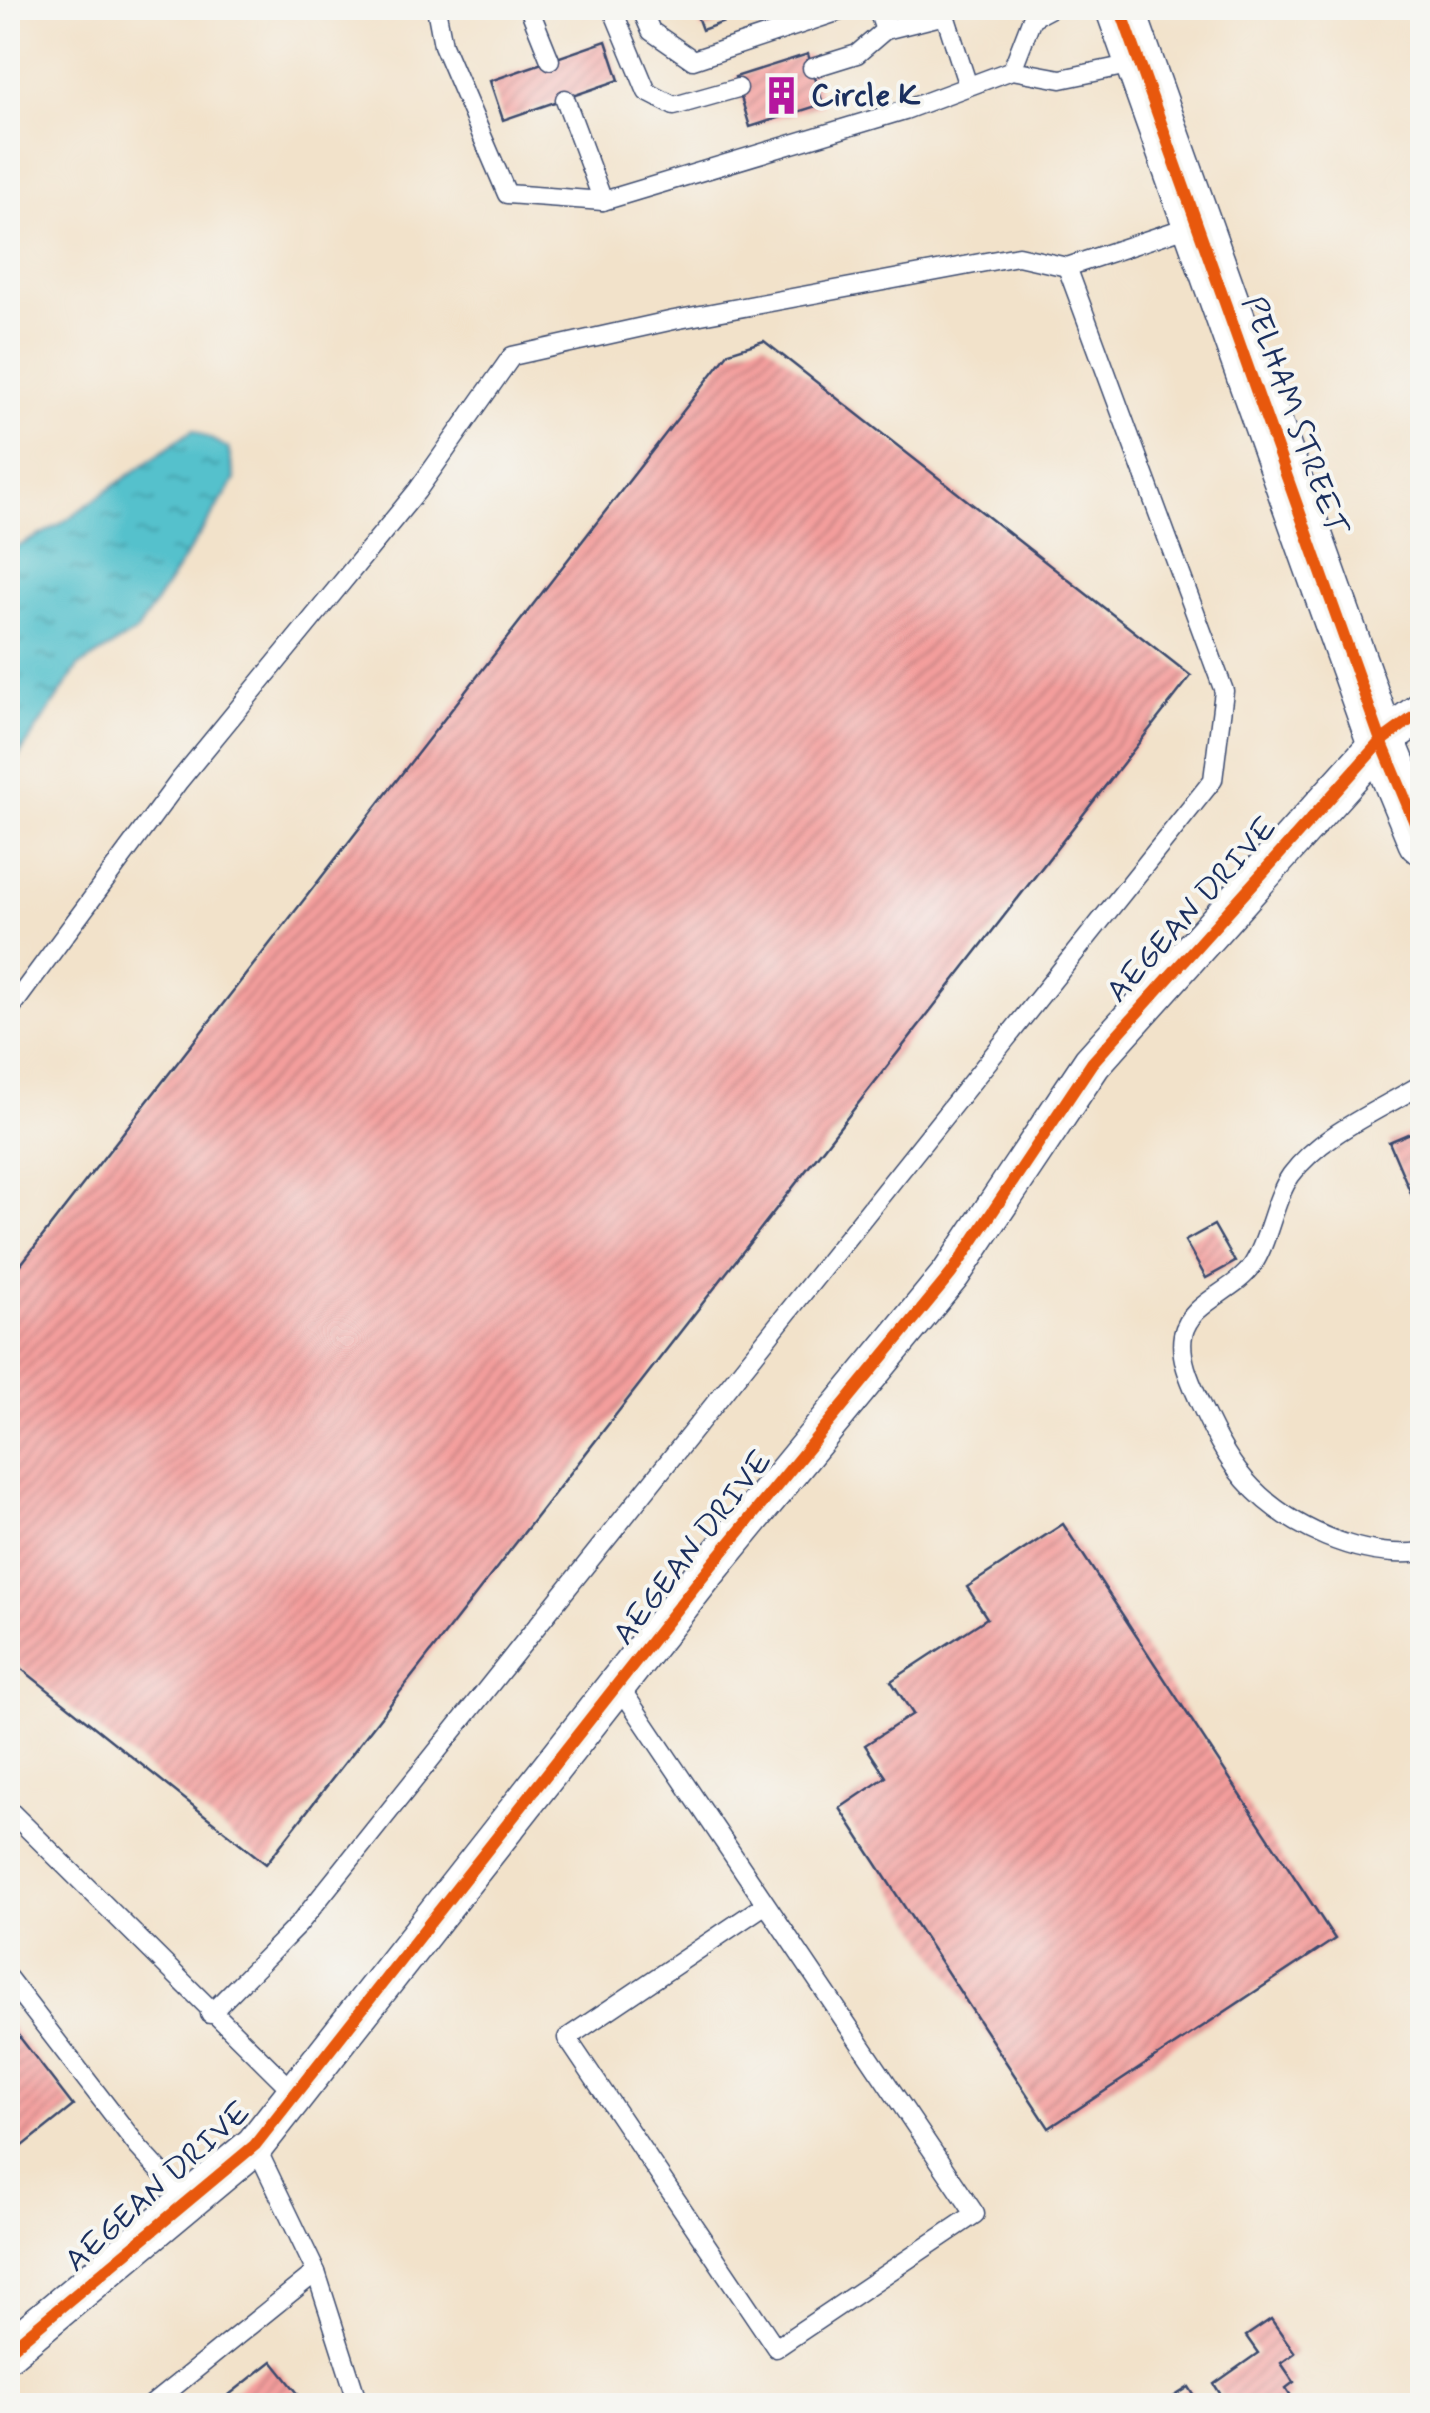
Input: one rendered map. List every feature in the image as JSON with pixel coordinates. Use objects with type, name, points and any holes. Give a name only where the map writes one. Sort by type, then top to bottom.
[{"type":"street","name":"PELHAM STREET","points":[[1120,8],[1381,741],[1422,840]]},
{"type":"street","name":"AEGEAN DRIVE","points":[[8,2351],[190,2204],[255,2145],[701,1578],[951,1274],[1092,1063],[1381,741],[1422,711]]},
{"type":"lane","points":[[436,8],[443,45],[506,194],[603,200],[904,110],[1012,70],[1061,79],[1140,62]]},
{"type":"lane","points":[[529,8],[550,60]]},
{"type":"lane","points":[[612,8],[647,92],[674,106],[738,88]]},
{"type":"lane","points":[[641,8],[651,31],[693,60],[849,8]]},
{"type":"lane","points":[[877,8],[885,30]]},
{"type":"lane","points":[[1012,70],[1032,18],[1051,8]]},
{"type":"lane","points":[[812,68],[857,54],[885,30],[948,11],[968,86]]},
{"type":"lane","points":[[565,98],[603,200]]},
{"type":"lane","points":[[8,1012],[179,781],[417,491],[512,356],[674,320],[1018,256],[1067,267],[1196,224]]},
{"type":"lane","points":[[210,2014],[299,1924],[1213,780],[1224,691],[1067,267]]},
{"type":"lane","points":[[1422,1084],[1318,1149],[1291,1176],[1252,1266],[1192,1316],[1183,1347],[1183,1359],[1215,1436],[1246,1480],[1276,1508],[1313,1530],[1364,1550],[1422,1552]]},
{"type":"lane","points":[[619,1686],[976,2214],[776,2348],[567,2038],[766,1904]]},
{"type":"lane","points":[[8,1809],[210,2014],[296,2094]]},
{"type":"lane","points":[[8,1978],[139,2148],[190,2204]]},
{"type":"lane","points":[[255,2145],[316,2272],[360,2406]]},
{"type":"lane","points":[[150,2406],[316,2272]]},
{"type":"water","points":[[193,430],[228,448],[235,480],[137,631],[78,667],[8,772],[8,552],[59,525]]},
{"type":"building","name":"Circle K","points":[[694,8],[763,8],[702,30]]},
{"type":"building","points":[[606,41],[619,80],[503,120],[490,81]]},
{"type":"building","name":"Circle K","points":[[808,54],[823,104],[750,127],[735,77]]},
{"type":"building","points":[[764,341],[1191,676],[266,1864],[8,1658],[8,1281],[729,352]]},
{"type":"building","points":[[1422,1128],[1422,1202],[1416,1205],[1389,1142]]},
{"type":"building","points":[[1214,1225],[1235,1262],[1206,1278],[1185,1241]]},
{"type":"building","points":[[1063,1524],[1335,1939],[1049,2128],[840,1808],[886,1777],[865,1745],[913,1714],[891,1681],[987,1618],[967,1587]]},
{"type":"building","points":[[8,2022],[73,2106],[8,2158]]},
{"type":"building","points":[[1271,2319],[1295,2353],[1281,2363],[1294,2382],[1286,2388],[1291,2396],[1278,2406],[1228,2406],[1214,2384],[1258,2353],[1246,2336]]},
{"type":"building","points":[[272,2361],[308,2406],[215,2406]]},
{"type":"building","points":[[1189,2387],[1201,2406],[1177,2406],[1172,2398]]},
{"type":"cycle path","points":[[1120,8],[1381,741],[1422,840]]},
{"type":"cycle path","points":[[8,2351],[255,2145],[701,1578],[951,1274],[1092,1063],[1381,741],[1422,711]]},
{"type":"place","name":"Circle K","points":[[781,96]]}]
